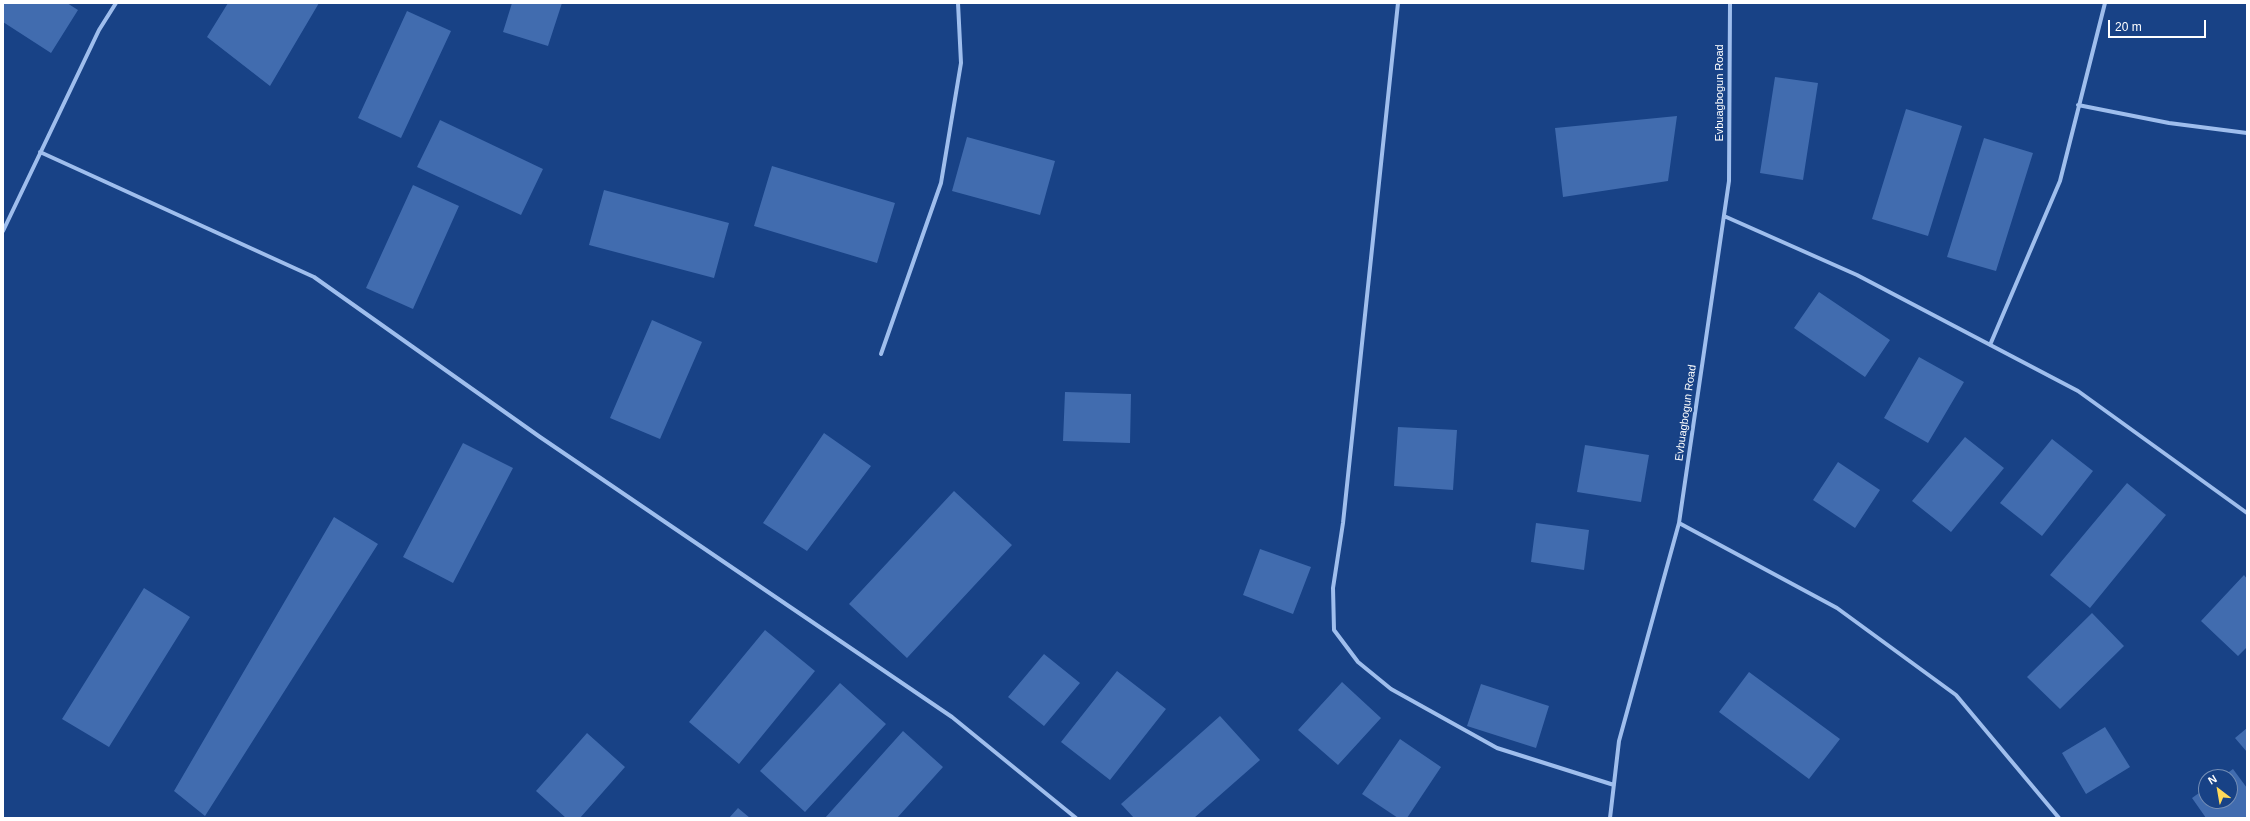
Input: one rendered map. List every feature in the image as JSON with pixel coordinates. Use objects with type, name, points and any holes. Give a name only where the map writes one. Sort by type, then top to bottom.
[{"type":"street","points":[[3,231],[4,225],[99,30],[116,3]]},
{"type":"street","points":[[881,354],[941,183],[961,63],[958,3]]},
{"type":"street","points":[[1398,3],[1343,522],[1333,588],[1334,630],[1358,662],[1391,689],[1497,748],[1614,785]]},
{"type":"street","name":"Evbuagbogun Road","points":[[1610,818],[1619,741],[1679,523],[1729,181],[1730,3]]},
{"type":"street","points":[[1990,345],[2060,181],[2105,3]]},
{"type":"street","points":[[2078,105],[2169,123],[2247,133]]},
{"type":"street","points":[[40,152],[314,277],[540,437],[952,717],[1076,818]]},
{"type":"street","points":[[1724,216],[1857,275],[2078,391],[2247,513]]},
{"type":"street","points":[[1679,523],[1837,608],[1956,694],[2059,818]]},
{"type":"building","points":[[3,3],[67,3],[78,10],[51,53],[3,22]]},
{"type":"building","points":[[228,3],[319,3],[270,86],[207,37]]},
{"type":"building","points":[[512,3],[562,3],[548,46],[503,32]]},
{"type":"building","points":[[407,11],[451,31],[401,138],[358,118]]},
{"type":"building","points":[[1775,77],[1818,83],[1803,180],[1760,173]]},
{"type":"building","points":[[1906,109],[1962,126],[1928,236],[1872,219]]},
{"type":"building","points":[[1677,116],[1668,181],[1563,197],[1555,128]]},
{"type":"building","points":[[440,120],[543,169],[521,215],[417,167]]},
{"type":"building","points":[[967,137],[1055,161],[1040,215],[952,191]]},
{"type":"building","points":[[1984,138],[2033,153],[1996,271],[1947,257]]},
{"type":"building","points":[[772,166],[895,203],[877,263],[754,226]]},
{"type":"building","points":[[413,185],[459,206],[413,309],[366,288]]},
{"type":"building","points":[[604,190],[729,223],[714,278],[589,245]]},
{"type":"building","points":[[1819,292],[1890,340],[1865,377],[1794,328]]},
{"type":"building","points":[[652,320],[702,342],[660,439],[610,418]]},
{"type":"building","points":[[1919,357],[1964,382],[1928,443],[1884,418]]},
{"type":"building","points":[[1065,392],[1131,394],[1130,443],[1063,441]]},
{"type":"building","points":[[1398,427],[1457,430],[1453,490],[1394,486]]},
{"type":"building","points":[[824,433],[871,466],[807,551],[763,523]]},
{"type":"building","points":[[1965,437],[2004,468],[1951,532],[1912,501]]},
{"type":"building","points":[[2052,439],[2093,471],[2042,536],[2000,503]]},
{"type":"building","points":[[463,443],[513,468],[453,583],[403,557]]},
{"type":"building","points":[[1585,445],[1649,455],[1641,502],[1577,492]]},
{"type":"building","points":[[1838,462],[1880,490],[1855,528],[1813,500]]},
{"type":"building","points":[[2127,483],[2166,515],[2090,608],[2050,575]]},
{"type":"building","points":[[954,491],[1012,545],[907,658],[849,604]]},
{"type":"building","points":[[334,517],[378,544],[205,816],[174,791]]},
{"type":"building","points":[[1536,523],[1589,530],[1584,570],[1531,562]]},
{"type":"building","points":[[1260,549],[1311,567],[1293,614],[1243,595]]},
{"type":"building","points":[[2244,575],[2247,579],[2247,647],[2238,656],[2201,621]]},
{"type":"building","points":[[144,588],[190,617],[109,747],[62,719]]},
{"type":"building","points":[[2092,613],[2124,646],[2060,709],[2027,677]]},
{"type":"building","points":[[765,630],[815,671],[739,764],[689,722]]},
{"type":"building","points":[[1044,654],[1080,683],[1044,726],[1008,697]]},
{"type":"building","points":[[1117,671],[1166,709],[1110,780],[1061,742]]},
{"type":"building","points":[[1749,672],[1840,739],[1809,779],[1719,712]]},
{"type":"building","points":[[1342,682],[1381,718],[1338,765],[1298,730]]},
{"type":"building","points":[[840,683],[886,724],[805,812],[760,771]]},
{"type":"building","points":[[1481,684],[1549,706],[1536,748],[1467,726]]},
{"type":"building","points":[[1220,716],[1260,760],[1194,818],[1134,818],[1121,804]]},
{"type":"building","points":[[2105,727],[2130,767],[2086,794],[2062,753]]},
{"type":"building","points":[[2247,728],[2247,752],[2235,738]]},
{"type":"building","points":[[903,731],[943,767],[897,818],[825,818]]},
{"type":"building","points":[[587,733],[625,767],[580,818],[566,818],[536,791]]},
{"type":"building","points":[[1400,739],[1441,767],[1407,818],[1398,818],[1362,794]]},
{"type":"building","points":[[2238,776],[2247,788],[2247,818],[2206,818],[2200,809],[2238,809]]},
{"type":"building","points":[[2198,794],[2198,807],[2192,798]]},
{"type":"building","points":[[738,808],[750,818],[729,818]]}]
